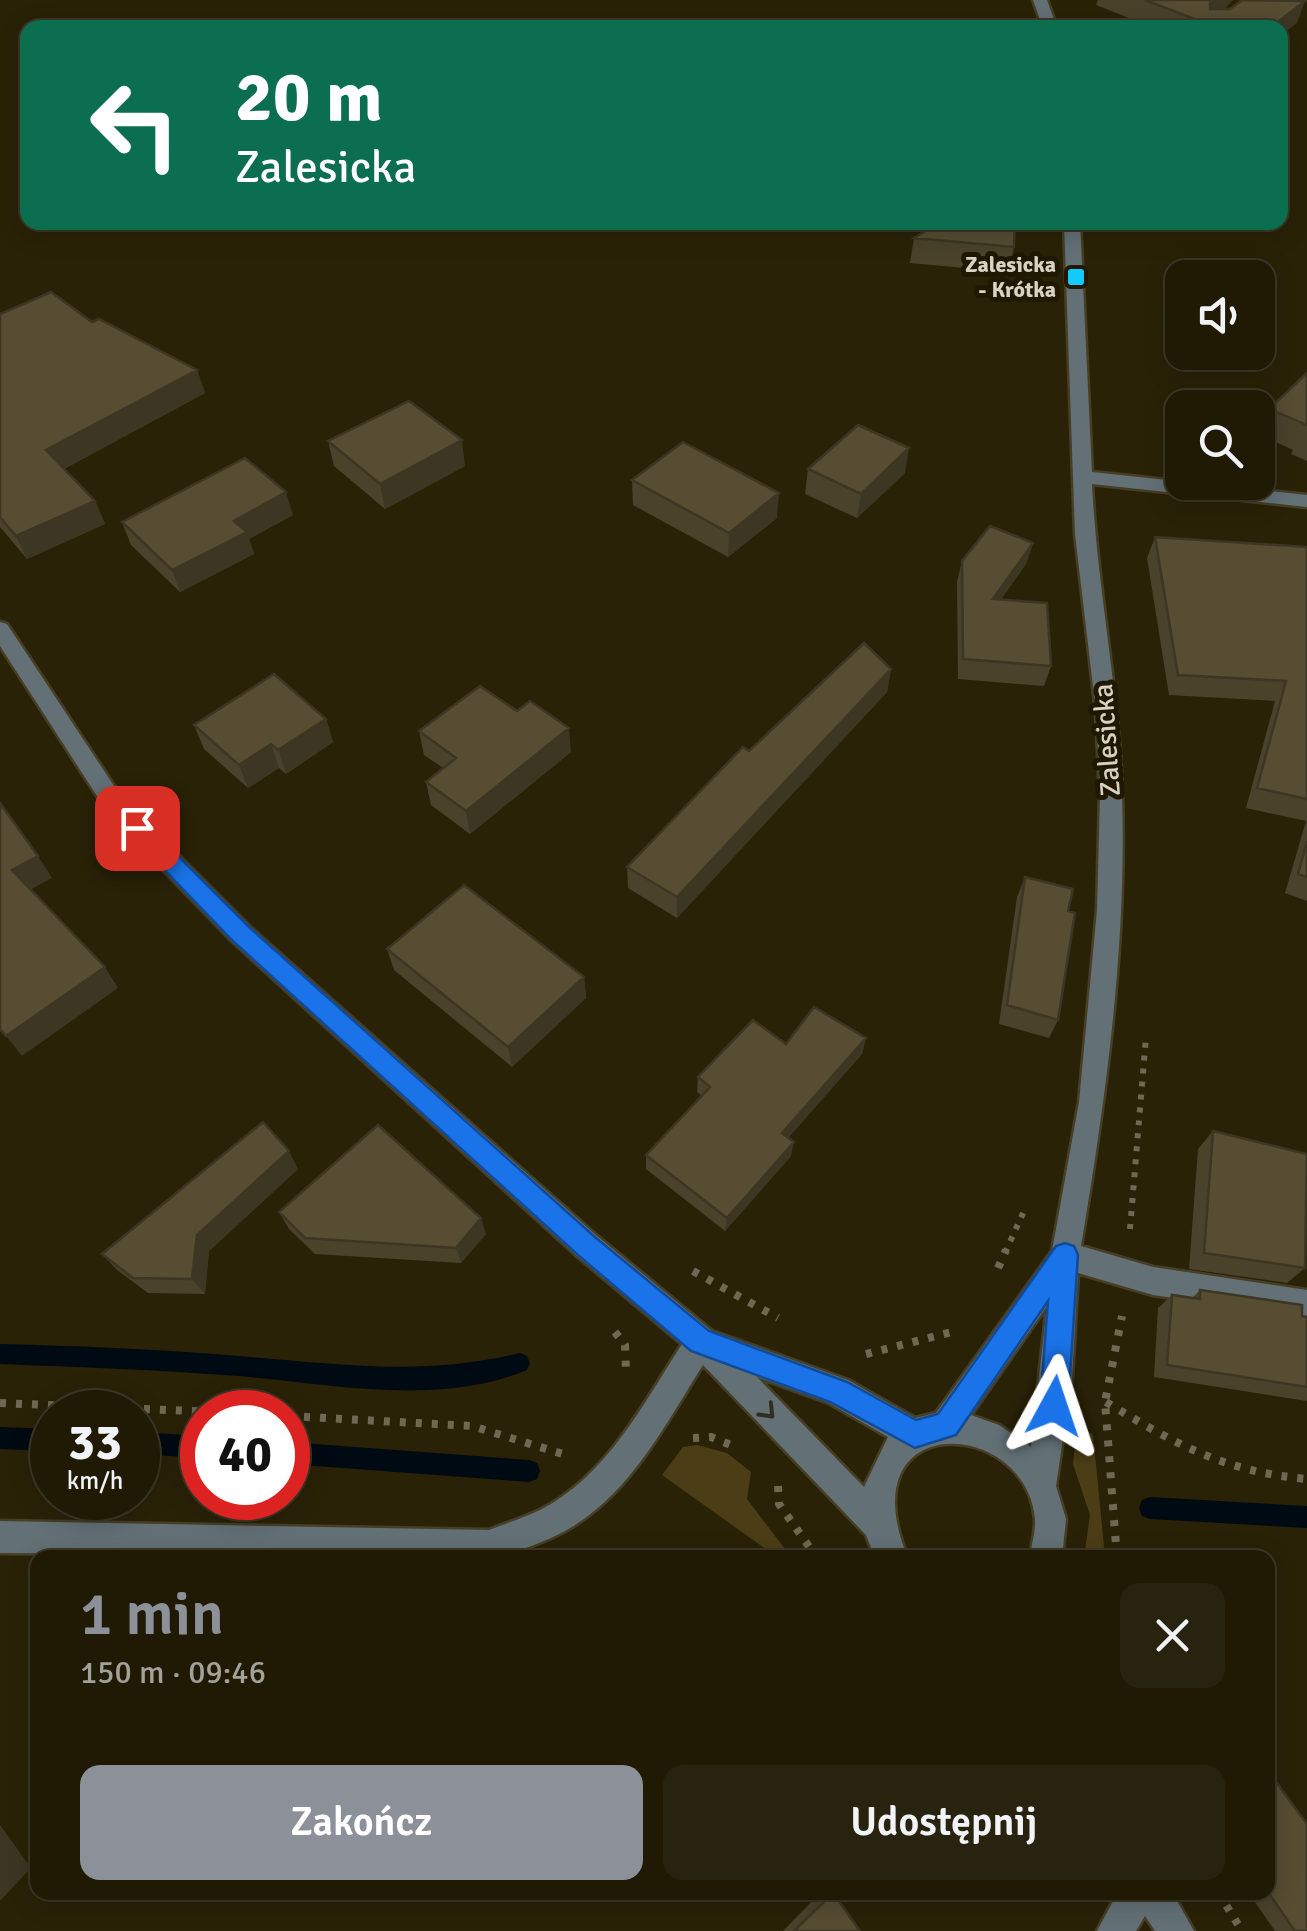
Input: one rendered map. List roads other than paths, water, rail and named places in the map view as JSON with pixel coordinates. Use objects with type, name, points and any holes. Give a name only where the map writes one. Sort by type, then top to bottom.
[{"type":"street","name":"Zalesicka","points":[[1041,1484],[1058,1378],[1065,1255],[1092,1102],[1110,892],[1108,712],[1085,534],[1072,230]]},
{"type":"street","points":[[1084,477],[1307,501]]},
{"type":"street","points":[[0,629],[116,807],[241,934],[587,1246],[701,1342],[879,1525]]},
{"type":"street","name":"Zalesicka","points":[[946,1426],[1065,1255]]},
{"type":"street","points":[[1065,1255],[1153,1281],[1307,1304]]},
{"type":"street","points":[[701,1342],[837,1391],[915,1434]]},
{"type":"street","points":[[0,1537],[489,1546],[555,1520],[602,1482],[643,1430],[701,1342]]},
{"type":"street","points":[[889,1550],[879,1525],[877,1498],[884,1472],[897,1450],[915,1434],[946,1426],[974,1428],[1001,1439],[1024,1459],[1041,1484],[1052,1531],[1048,1550]]},
{"type":"street","points":[[1114,1931],[1134,1900]]},
{"type":"street","points":[[1156,1900],[1176,1931]]},
{"type":"waterway","points":[[0,1354],[416,1379],[486,1372],[520,1363]]},
{"type":"waterway","points":[[0,1438],[30,1439]]},
{"type":"waterway","points":[[160,1444],[180,1446]]},
{"type":"waterway","points":[[310,1455],[529,1471]]},
{"type":"waterway","points":[[1150,1508],[1307,1517]]},
{"type":"place","name":"Zalesicka - Krótka","points":[[1076,277]]}]
